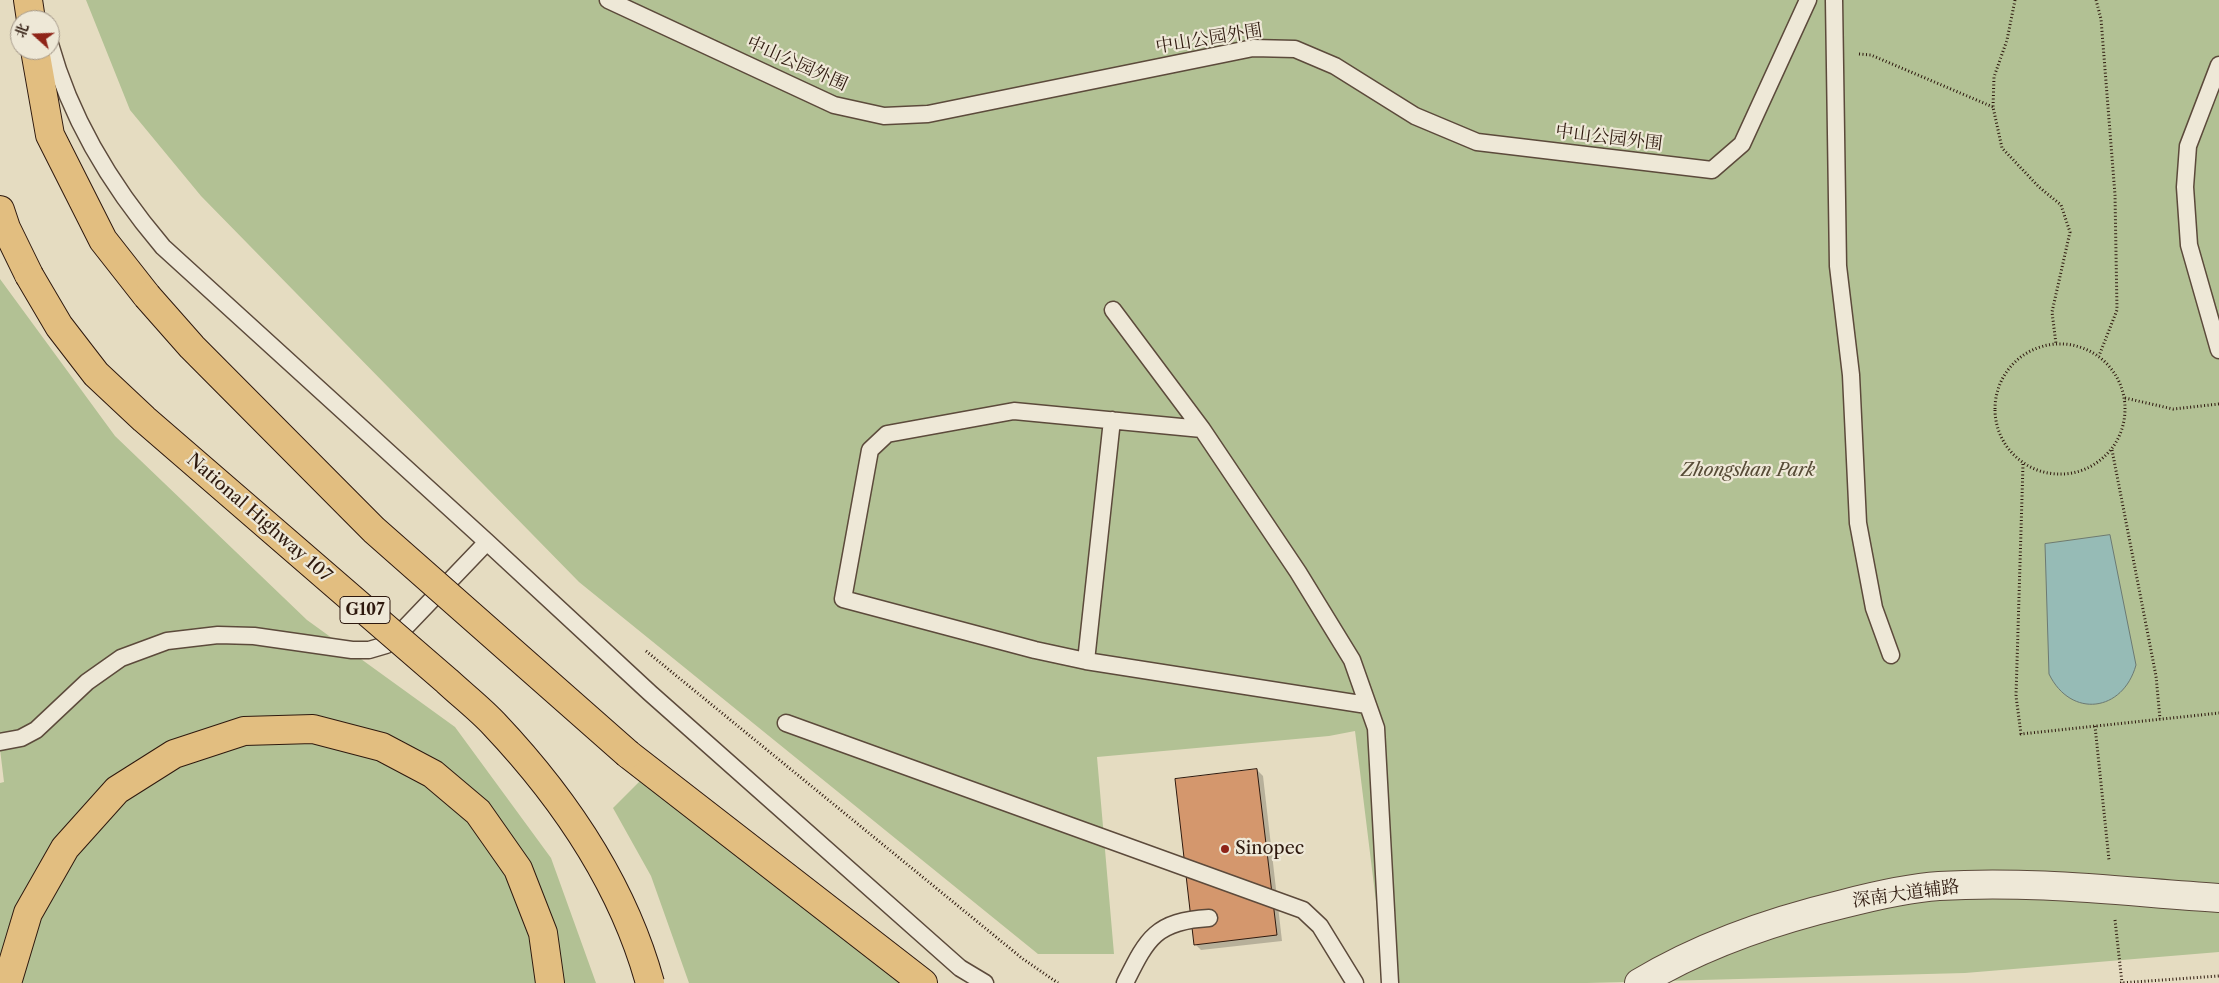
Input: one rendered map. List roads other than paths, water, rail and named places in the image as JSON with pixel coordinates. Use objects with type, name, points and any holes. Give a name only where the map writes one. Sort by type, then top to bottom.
[{"type":"main road","points":[[37,60],[50,135],[103,240],[146,296],[192,347],[374,530],[628,754],[923,983]]},
{"type":"main road","name":"National Highway 107","points":[[0,210],[6,228],[28,275],[59,326],[96,374],[144,419],[447,681],[493,723],[526,760],[564,806],[593,852],[618,900],[641,952],[650,983]]},
{"type":"main road","points":[[5,983],[28,913],[65,848],[117,790],[174,754],[244,732],[313,729],[382,747],[433,774],[478,812],[518,869],[543,933],[550,983]]},
{"type":"main road","points":[[0,960],[5,983]]},
{"type":"street","name":"深南大道辅路","points":[[1639,983],[1669,965],[1736,937],[1802,914],[1877,895],[1938,886],[2042,886],[2219,898]]},
{"type":"lane","name":"中山公园外围","points":[[608,0],[834,105],[884,116],[928,114],[1253,48],[1295,49],[1335,66],[1415,116],[1477,142],[1712,170],[1742,144],[1808,0]]},
{"type":"lane","points":[[1834,0],[1838,266],[1851,375],[1858,523],[1874,608],[1891,655]]},
{"type":"lane","points":[[56,60],[80,122],[104,168],[131,210],[163,247],[650,693],[960,968],[985,983]]},
{"type":"lane","points":[[2219,65],[2188,146],[2185,187],[2189,245],[2219,350]]},
{"type":"lane","points":[[1112,310],[1202,429],[1298,572],[1352,660],[1376,728],[1390,983]]},
{"type":"lane","points":[[1202,429],[1014,411],[886,434],[870,450],[843,599],[1036,650],[1086,661],[1367,704]]},
{"type":"lane","points":[[1086,661],[1112,420]]},
{"type":"lane","points":[[0,742],[21,738],[36,730],[87,682],[121,658],[167,641],[218,635],[254,636],[352,650],[369,650],[386,645],[398,635],[487,542]]},
{"type":"lane","points":[[786,723],[1303,910],[1320,926],[1356,983]]},
{"type":"lane","points":[[1125,983],[1143,946],[1163,928],[1191,919],[1209,918]]},
{"type":"water","points":[[2110,535],[2136,665],[2129,681],[2120,693],[2109,700],[2096,704],[2083,703],[2070,698],[2059,688],[2049,674],[2045,544]]},
{"type":"place","name":"Sinopec","points":[[1225,849]]},
{"type":"park label","name":"Zhongshan Park","points":[[1748,471]]}]
